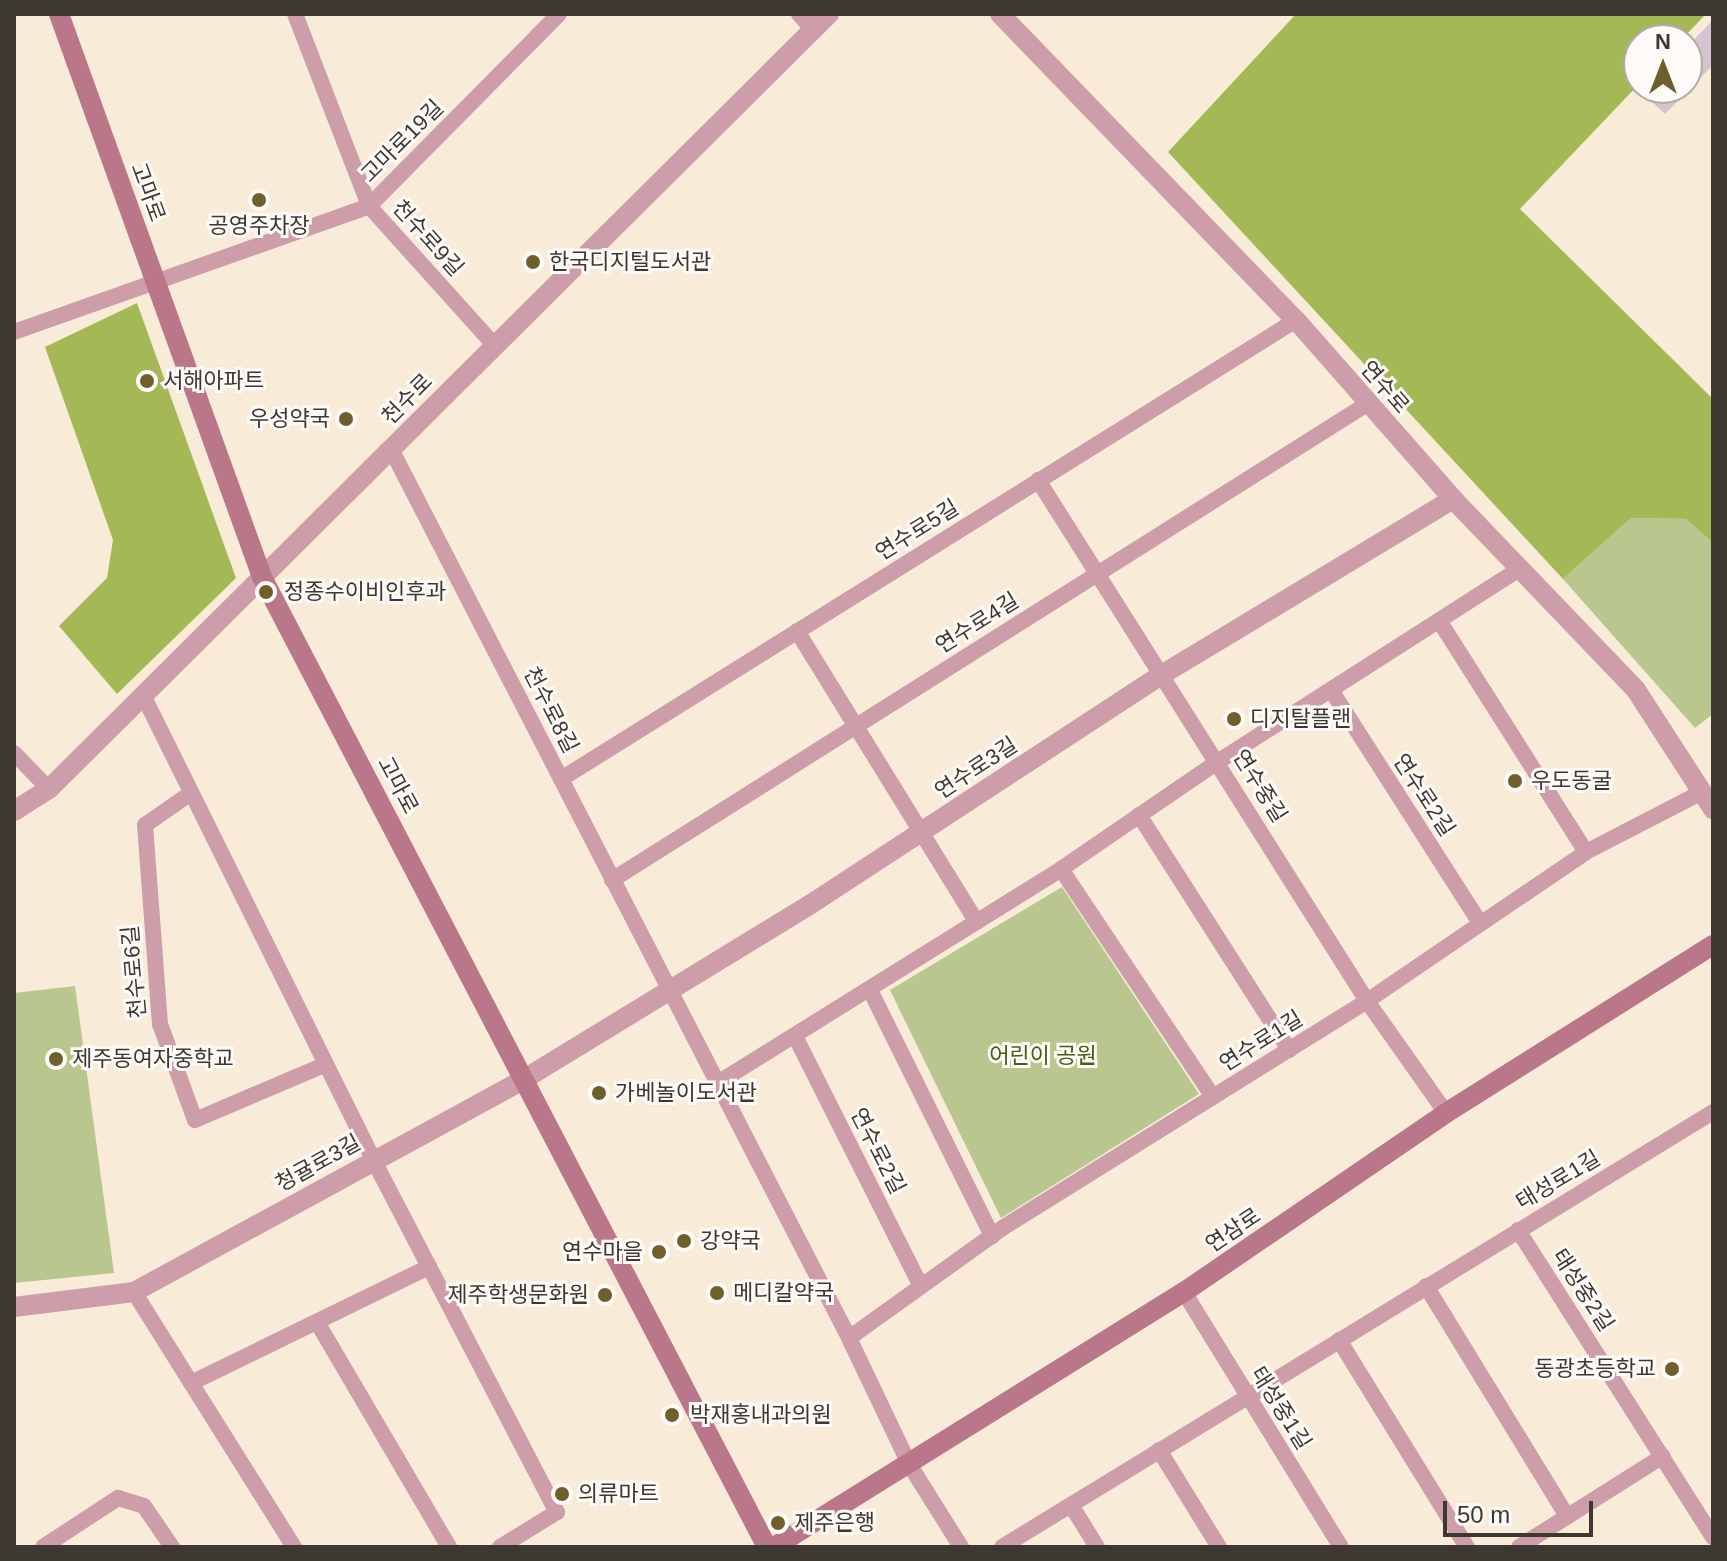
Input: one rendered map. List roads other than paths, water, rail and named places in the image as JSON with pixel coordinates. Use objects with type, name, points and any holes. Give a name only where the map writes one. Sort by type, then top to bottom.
[{"type":"main road","name":"고마로","points":[[59,14],[262,577],[526,1078],[767,1547]]},
{"type":"main road","name":"연삼로","points":[[774,1547],[1184,1292],[1446,1113],[1713,945]]},
{"type":"street","name":"천수로9길","points":[[295,14],[369,206],[495,346]]},
{"type":"street","name":"고마로19길","points":[[14,332],[369,206],[559,14]]},
{"type":"street","points":[[799,14],[814,31]]},
{"type":"street","name":"천수로","points":[[14,811],[49,789],[829,14]]},
{"type":"street","name":"연수로","points":[[1000,14],[1296,320],[1453,499],[1636,690],[1707,801]]},
{"type":"street","name":"연수로5길","points":[[561,779],[1296,320]]},
{"type":"street","name":"연수로4길","points":[[612,880],[1367,404]]},
{"type":"street","name":"천수로8길","points":[[391,449],[669,992]]},
{"type":"street","name":"연수중길","points":[[1038,480],[1219,761],[1367,1001],[1446,1113]]},
{"type":"street","name":"연수로3길","points":[[526,1078],[923,832],[1163,674],[1453,499]]},
{"type":"street","points":[[716,1084],[1061,869],[1219,761],[1519,569]]},
{"type":"street","points":[[1440,622],[1586,852]]},
{"type":"street","points":[[797,631],[977,922]]},
{"type":"street","name":"연수로2길","points":[[1331,690],[1480,923]]},
{"type":"street","points":[[143,695],[374,1161],[557,1512],[500,1547]]},
{"type":"street","points":[[14,753],[49,789]]},
{"type":"street","name":"천수로6길","points":[[191,793],[145,825],[160,1024],[195,1120],[326,1064]]},
{"type":"street","name":"연수로1길","points":[[849,1338],[992,1236],[1367,1001],[1586,852],[1707,801]]},
{"type":"street","points":[[1139,815],[1289,1050]]},
{"type":"street","points":[[1061,869],[1213,1097]]},
{"type":"street","points":[[870,990],[992,1236]]},
{"type":"street","points":[[669,992],[849,1338],[909,1464],[961,1547]]},
{"type":"street","name":"연수로2길","points":[[795,1036],[921,1286]]},
{"type":"street","name":"청귤로3길","points":[[14,1307],[134,1292],[526,1078]]},
{"type":"street","name":"태성로1길","points":[[1002,1547],[1713,1112]]},
{"type":"street","name":"태성중2길","points":[[1518,1230],[1713,1537]]},
{"type":"street","points":[[191,1383],[429,1267]]},
{"type":"street","points":[[1426,1286],[1567,1516]]},
{"type":"street","points":[[134,1292],[294,1547]]},
{"type":"street","name":"태성중1길","points":[[1184,1292],[1341,1547]]},
{"type":"street","points":[[317,1322],[449,1547]]},
{"type":"street","points":[[1339,1340],[1467,1547]]},
{"type":"street","points":[[1159,1450],[1219,1547]]},
{"type":"street","points":[[1519,1547],[1663,1456]]},
{"type":"street","points":[[43,1547],[118,1498],[144,1506],[172,1547]]},
{"type":"street","points":[[1071,1505],[1097,1547]]},
{"type":"place","name":"공영주차장","points":[[259,200]]},
{"type":"place","name":"한국디지털도서관","points":[[533,262]]},
{"type":"place","name":"서해아파트","points":[[147,381]]},
{"type":"place","name":"우성약국","points":[[346,419]]},
{"type":"place","name":"정종수이비인후과","points":[[266,592]]},
{"type":"place","name":"디지탈플랜","points":[[1234,719]]},
{"type":"place","name":"우도동굴","points":[[1515,781]]},
{"type":"place","name":"제주동여자중학교","points":[[56,1059]]},
{"type":"place","name":"가베놀이도서관","points":[[599,1093]]},
{"type":"place","name":"강약국","points":[[684,1241]]},
{"type":"place","name":"연수마을","points":[[659,1252]]},
{"type":"place","name":"메디칼약국","points":[[717,1293]]},
{"type":"place","name":"제주학생문화원","points":[[605,1295]]},
{"type":"place","name":"동광초등학교","points":[[1672,1369]]},
{"type":"place","name":"박재홍내과의원","points":[[672,1415]]},
{"type":"place","name":"의류마트","points":[[562,1494]]},
{"type":"place","name":"제주은행","points":[[778,1523]]},
{"type":"park label","name":"어린이 공원","points":[[1043,1056]]}]
